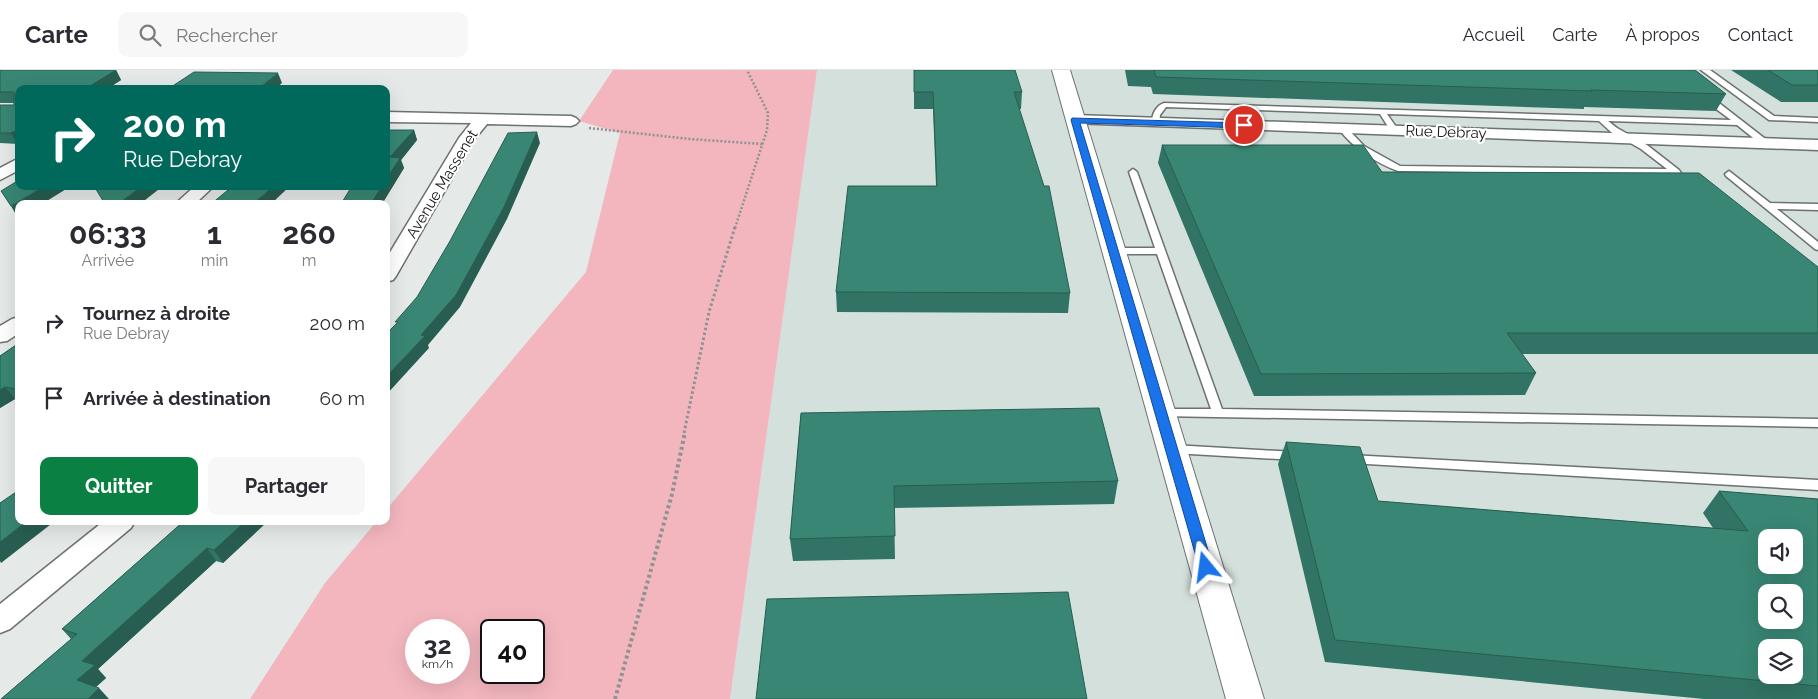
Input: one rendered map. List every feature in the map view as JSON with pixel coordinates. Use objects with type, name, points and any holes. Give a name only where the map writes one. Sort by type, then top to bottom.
[{"type":"street","points":[[1061,70],[1245,699]]},
{"type":"street","points":[[390,117],[483,119],[576,124]]},
{"type":"street","name":"Avenue Massenet","points":[[390,269],[467,138],[483,119]]},
{"type":"street","name":"Rue Debray","points":[[1075,120],[1817,145]]},
{"type":"street","points":[[0,175],[15,166]]},
{"type":"street","points":[[189,200],[201,190]]},
{"type":"street","points":[[0,336],[15,326]]},
{"type":"street","points":[[0,621],[117,525]]},
{"type":"lane","points":[[1705,70],[1772,118],[1818,120]]},
{"type":"lane","points":[[1701,94],[1765,143]]},
{"type":"lane","points":[[1156,122],[1156,115],[1164,105],[1739,123]]},
{"type":"lane","points":[[1382,112],[1395,131]]},
{"type":"lane","points":[[1343,129],[1359,147],[1398,168],[1680,175],[1644,147],[1614,130],[1601,119]]},
{"type":"lane","points":[[1133,172],[1218,413]]},
{"type":"lane","points":[[1729,174],[1818,247]]},
{"type":"lane","points":[[1768,206],[1818,207]]},
{"type":"lane","points":[[1113,251],[1161,251]]},
{"type":"lane","points":[[1160,413],[1818,423]]},
{"type":"lane","points":[[1171,449],[1310,457]]},
{"type":"lane","points":[[1340,459],[1818,485]]},
{"type":"path","points":[[615,699],[672,494],[709,312],[767,130],[768,112],[747,70]]},
{"type":"path","points":[[576,124],[690,139],[762,144]]},
{"type":"shaded area","points":[[613,70],[817,70],[730,699],[250,699],[325,583],[374,525],[390,525],[390,505],[586,272],[620,133],[579,121]]},
{"type":"shaded area","points":[[817,70],[1818,70],[1818,699],[730,699]]},
{"type":"building","points":[[0,70],[116,70],[92,85],[15,85],[15,131],[11,133],[0,133],[0,105],[14,105],[14,92],[0,92]]},
{"type":"building","points":[[914,70],[1015,70],[1022,92],[1014,92],[1044,186],[1049,186],[1070,293],[836,292],[848,186],[937,186],[933,92],[914,92]]},
{"type":"building","points":[[1154,70],[1695,70],[1726,94],[1156,77]]},
{"type":"building","points":[[1768,70],[1818,70],[1818,85],[1792,85]]},
{"type":"building","points":[[194,72],[278,73],[263,85],[174,85]]},
{"type":"building","points":[[390,130],[414,130],[390,157]]},
{"type":"building","points":[[537,132],[504,207],[456,295],[421,335],[425,336],[390,373],[390,330],[417,297],[450,241],[508,133]]},
{"type":"building","points":[[1162,145],[1363,145],[1382,172],[1699,173],[1818,267],[1818,333],[1507,333],[1536,373],[1261,374]]},
{"type":"building","points":[[390,157],[400,158],[390,174]]},
{"type":"building","points":[[15,182],[15,190],[38,190],[21,200],[15,200],[15,204],[11,206],[1,191]]},
{"type":"building","points":[[96,190],[137,190],[123,200],[103,200]]},
{"type":"building","points":[[228,190],[269,190],[258,200],[216,200]]},
{"type":"building","points":[[350,190],[380,190],[373,200],[343,200]]},
{"type":"building","points":[[15,346],[15,389],[5,387],[0,390],[0,356]]},
{"type":"building","points":[[1099,408],[1118,481],[894,486],[895,536],[790,539],[801,413]]},
{"type":"building","points":[[1286,442],[1360,447],[1378,501],[1748,531],[1719,491],[1818,499],[1818,686],[1797,684],[1803,684],[1803,639],[1758,639],[1758,680],[1335,640]]},
{"type":"building","points":[[15,493],[15,525],[22,525],[0,542],[0,503]]},
{"type":"building","points":[[179,525],[242,525],[214,550],[207,548],[82,661],[95,665],[77,680],[99,688],[88,699],[1,699],[77,634],[62,629]]},
{"type":"building","points":[[1068,592],[1087,699],[756,699],[767,599]]},
{"type":"route","points":[[1206,567],[1075,120],[1244,125]]}]
